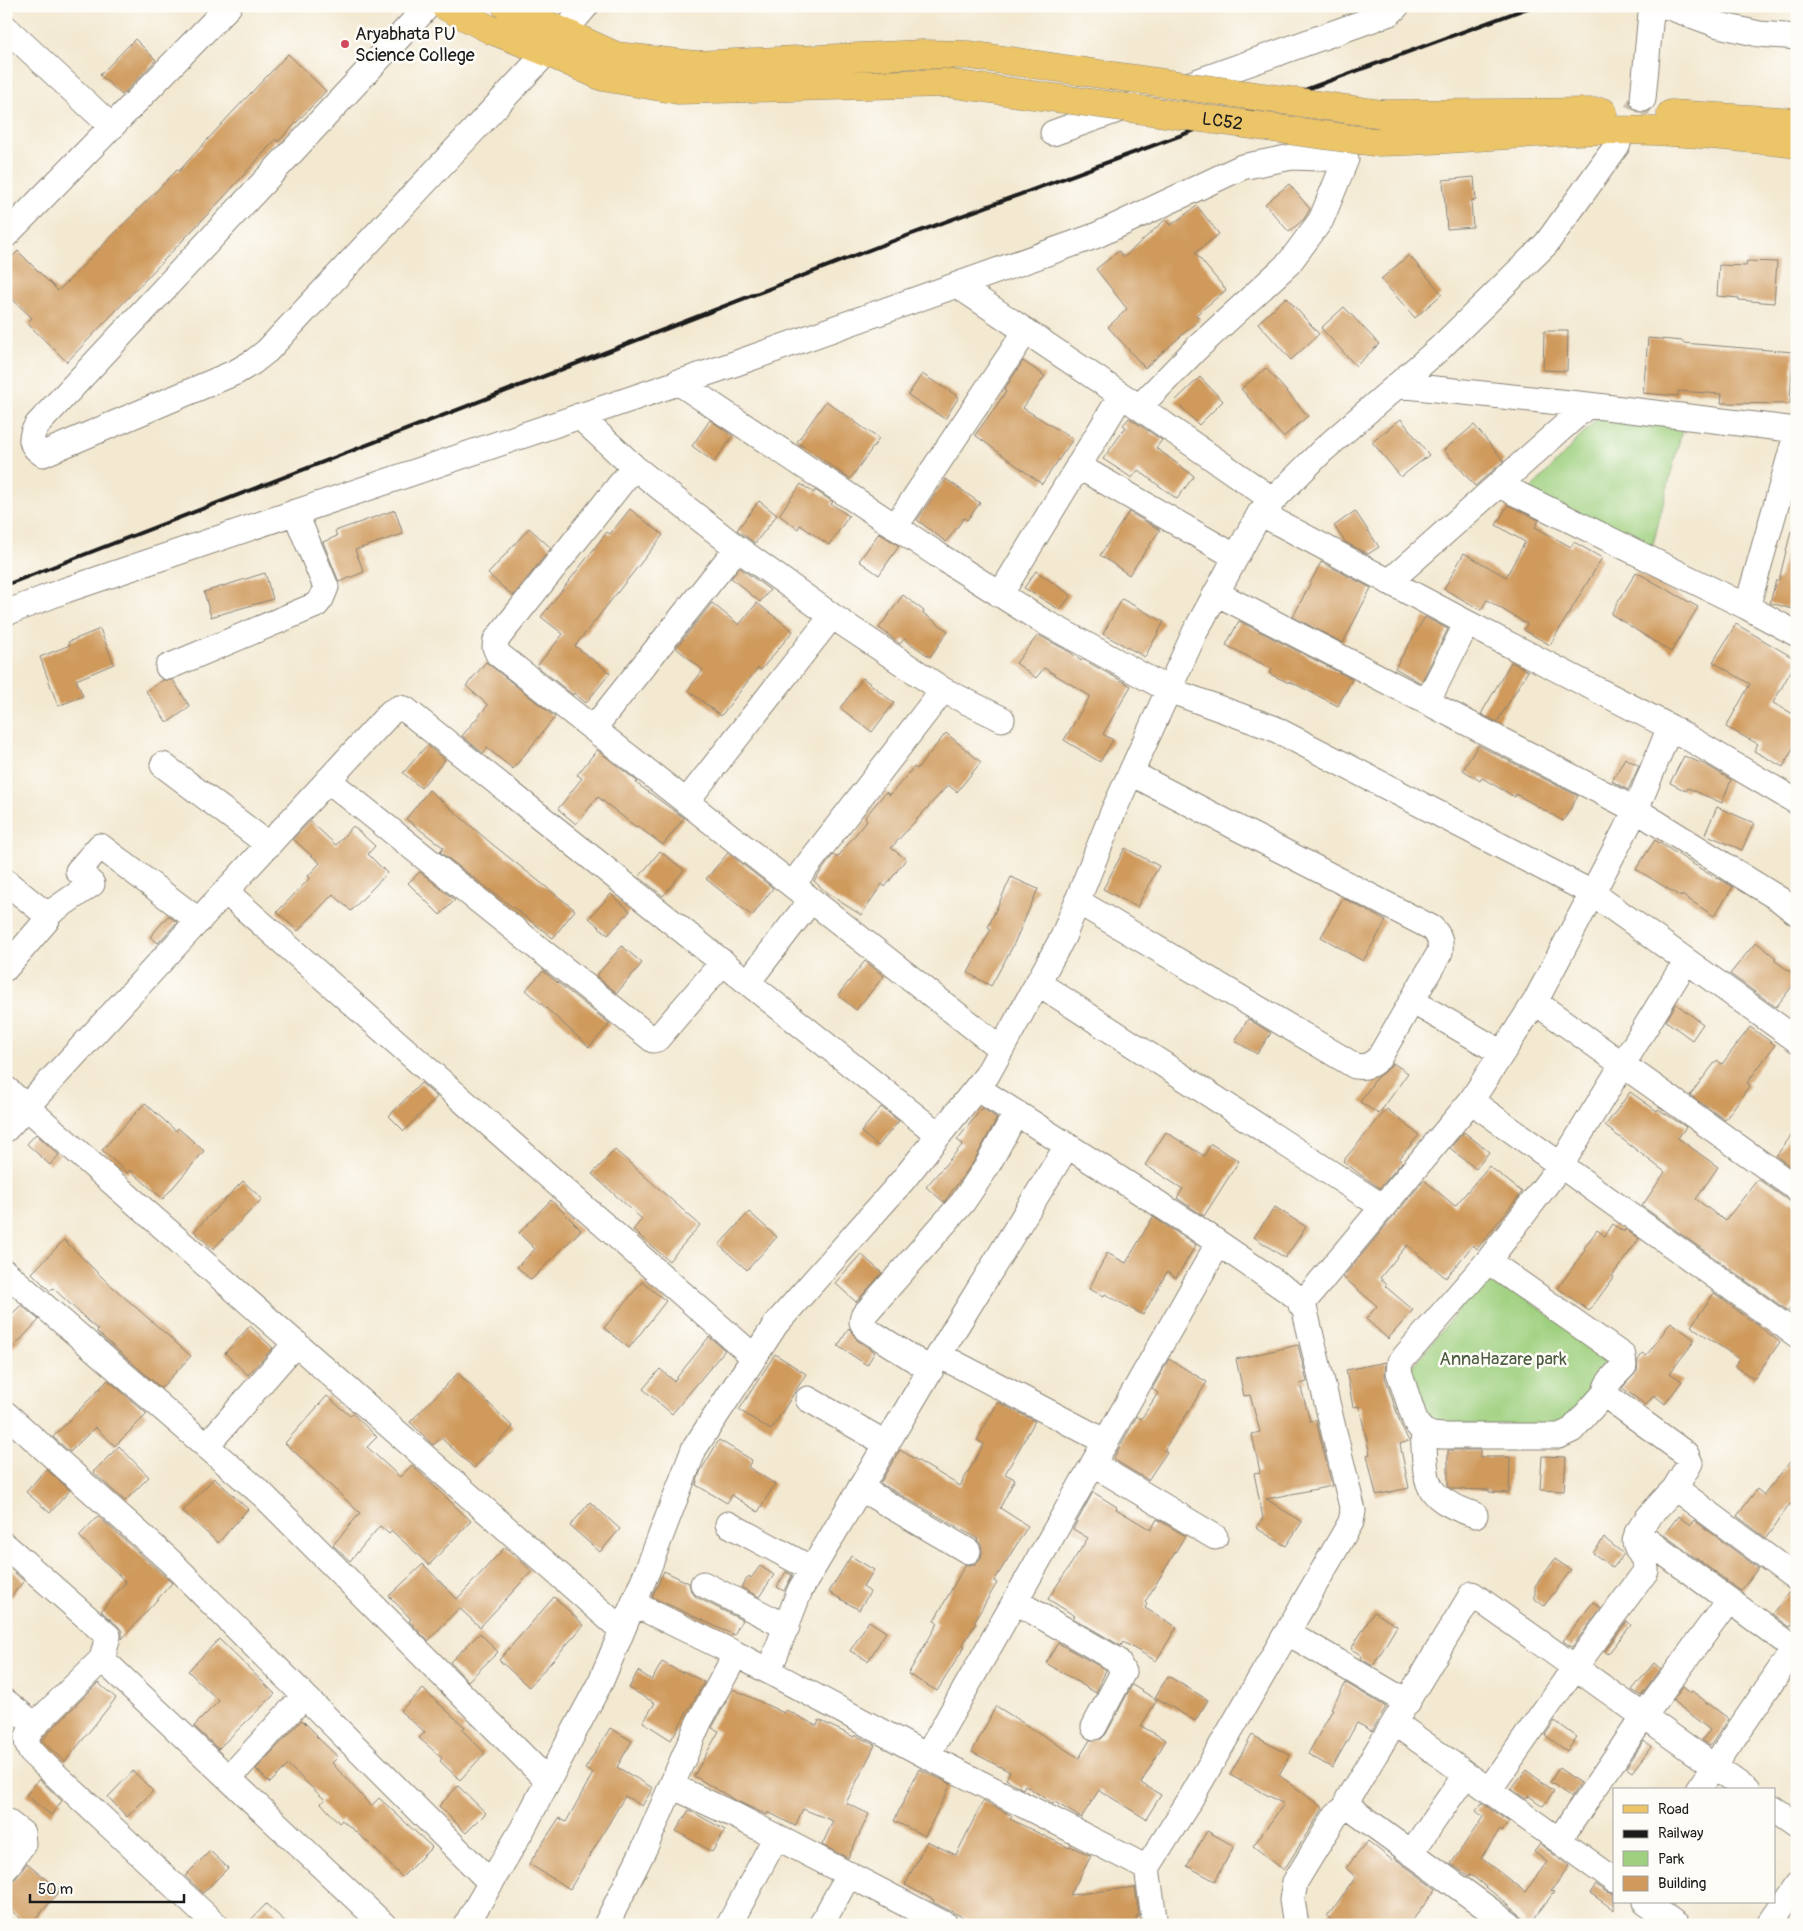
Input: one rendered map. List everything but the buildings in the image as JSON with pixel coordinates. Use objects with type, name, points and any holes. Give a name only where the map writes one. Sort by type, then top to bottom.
[{"type":"main road","points":[[445,6],[491,30],[555,42]]},
{"type":"main road","points":[[506,6],[555,42]]},
{"type":"main road","name":"LC52","points":[[555,42],[616,56],[695,65],[922,54],[969,55],[1382,114],[1662,113],[1797,122]]},
{"type":"main road","name":"LC52","points":[[555,42],[603,77],[678,90],[946,83],[1374,142],[1426,141],[1610,130],[1656,131],[1797,144]]},
{"type":"street","points":[[6,236],[229,6]]},
{"type":"street","points":[[428,6],[37,425],[31,440],[34,448],[43,454],[236,372],[252,362],[274,343],[555,42],[586,6]]},
{"type":"street","points":[[1643,99],[1651,14],[1654,6]]},
{"type":"street","points":[[1666,6],[1727,26],[1759,34],[1797,37]]},
{"type":"street","points":[[1053,132],[1390,13],[1398,7]]},
{"type":"street","points":[[6,28],[112,127]]},
{"type":"street","points":[[466,1925],[548,1781],[601,1681],[634,1604],[694,1450],[776,1324],[903,1180],[987,1074],[1001,1050],[1063,937],[1113,812],[1195,632],[1266,507],[1323,450],[1440,348],[1546,244],[1618,144]]},
{"type":"street","points":[[6,613],[66,590],[678,382],[1095,236],[1242,167],[1292,157],[1346,159],[1321,220],[1289,263],[1197,348],[1130,402],[1078,466],[1000,595]]},
{"type":"street","points":[[957,285],[1130,402],[1266,507],[1389,582],[1670,727],[1797,802]]},
{"type":"street","points":[[895,527],[1026,331]]},
{"type":"street","points":[[678,382],[895,527],[1039,619],[1169,690],[1273,728],[1592,893],[1797,1040]]},
{"type":"street","points":[[1397,385],[1588,405],[1797,431],[1747,607]]},
{"type":"street","points":[[1389,582],[1588,405]]},
{"type":"street","points":[[579,416],[634,467],[737,548],[832,616],[943,690],[1002,719]]},
{"type":"street","points":[[1078,466],[1236,557]]},
{"type":"street","points":[[634,467],[496,640],[495,647],[498,654],[1001,1050]]},
{"type":"street","points":[[1498,485],[1747,607],[1797,634]]},
{"type":"street","points":[[168,667],[316,605],[322,599],[326,587],[295,512]]},
{"type":"street","points":[[593,729],[737,548]]},
{"type":"street","points":[[1216,593],[1636,810],[1791,904]]},
{"type":"street","points":[[686,802],[832,616]]},
{"type":"street","points":[[1427,702],[1466,623]]},
{"type":"street","points":[[748,982],[802,893],[943,690]]},
{"type":"street","points":[[6,1128],[226,892],[390,712],[399,708],[405,709],[939,1135]]},
{"type":"street","points":[[1301,1305],[1471,1101],[1535,1002],[1636,810],[1670,727]]},
{"type":"street","points":[[163,765],[269,845]]},
{"type":"street","points":[[1078,901],[1355,1066],[1362,1067],[1371,1065],[1379,1058],[1440,952],[1441,941],[1432,928],[1131,773]]},
{"type":"street","points":[[328,780],[653,1040],[657,1039],[723,962]]},
{"type":"street","points":[[6,968],[47,920],[47,915],[92,884],[78,871],[100,846],[199,921]]},
{"type":"street","points":[[6,882],[47,915]]},
{"type":"street","points":[[226,892],[754,1357]]},
{"type":"street","points":[[1488,1261],[1623,1356],[1624,1366],[1605,1388],[1605,1393],[1572,1430],[1559,1436],[1442,1436],[1432,1435],[1423,1431],[1416,1423],[1398,1372],[1400,1362],[1488,1261],[1561,1165],[1686,961]]},
{"type":"street","points":[[1038,983],[1383,1207]]},
{"type":"street","points":[[1412,1001],[1502,1053]]},
{"type":"street","points":[[1535,1002],[1797,1189]]},
{"type":"street","points":[[6,1088],[622,1630]]},
{"type":"street","points":[[976,1088],[1195,1228],[1297,1298],[1304,1307],[1352,1511],[1351,1522],[1288,1632],[1188,1803],[1147,1868],[1156,1925]]},
{"type":"street","points":[[1471,1101],[1797,1335]]},
{"type":"street","points":[[1016,1113],[986,1168],[963,1202],[863,1316],[862,1322],[866,1329],[935,1363],[1106,1442]]},
{"type":"street","points":[[769,1671],[800,1590],[1067,1146]]},
{"type":"street","points":[[928,1756],[1218,1244]]},
{"type":"street","points":[[6,1274],[263,1495],[548,1781]]},
{"type":"street","points":[[207,1445],[296,1343]]},
{"type":"street","points":[[1489,1790],[1575,1667],[1646,1571],[1646,1564],[1636,1544],[1637,1533],[1675,1488],[1690,1463],[1686,1454],[1605,1393]]},
{"type":"street","points":[[808,1399],[887,1444]]},
{"type":"street","points":[[6,1414],[170,1562],[491,1883]]},
{"type":"street","points":[[1423,1431],[1426,1476],[1432,1491],[1443,1502],[1475,1515]]},
{"type":"street","points":[[1093,1464],[1215,1537]]},
{"type":"street","points":[[860,1488],[968,1552]]},
{"type":"street","points":[[1675,1488],[1797,1579]]},
{"type":"street","points":[[728,1524],[812,1570]]},
{"type":"street","points":[[1637,1533],[1786,1642],[1789,1647],[1790,1655],[1699,1788]]},
{"type":"street","points":[[6,1546],[108,1636],[102,1658],[35,1725],[27,1736],[26,1744],[30,1752],[216,1925]]},
{"type":"street","points":[[703,1584],[787,1627]]},
{"type":"street","points":[[1510,1925],[1352,1810],[1348,1799],[1472,1594],[1745,1788]]},
{"type":"street","points":[[1559,1840],[1644,1716],[1729,1600]]},
{"type":"street","points":[[1015,1601],[1117,1660],[1123,1672],[1094,1727]]},
{"type":"street","points":[[634,1604],[736,1654],[928,1756],[1147,1868]]},
{"type":"street","points":[[1288,1632],[1401,1713],[1466,1774],[1613,1879]]},
{"type":"street","points":[[606,1925],[645,1847],[699,1722],[736,1654]]},
{"type":"street","points":[[102,1658],[384,1925]]},
{"type":"street","points":[[229,1778],[304,1696]]},
{"type":"street","points":[[6,1702],[35,1725]]},
{"type":"street","points":[[1412,1853],[1466,1774]]},
{"type":"street","points":[[672,1786],[776,1836],[946,1925]]},
{"type":"street","points":[[1300,1921],[1292,1900],[1295,1882],[1336,1815],[1349,1805]]},
{"type":"street","points":[[1776,1810],[1797,1825]]},
{"type":"street","points":[[6,1821],[22,1833],[23,1844],[6,1868]]},
{"type":"street","points":[[729,1925],[776,1836]]},
{"type":"street","points":[[821,1925],[849,1874]]},
{"type":"street","points":[[1769,1925],[1797,1884]]},
{"type":"street","points":[[1648,1904],[1677,1925]]},
{"type":"green space","points":[[1601,415],[1683,426],[1651,552],[1528,492]]},
{"type":"green space","name":"AnnaHazare park","points":[[1489,1271],[1613,1363],[1565,1422],[1553,1427],[1431,1423],[1409,1371]]},
{"type":"tunnel","points":[[1618,144],[1643,99]]},
{"type":"railway","points":[[6,585],[882,245],[1533,6]]},
{"type":"place","name":"Aryabhata PU Science College","points":[[345,44]]}]
